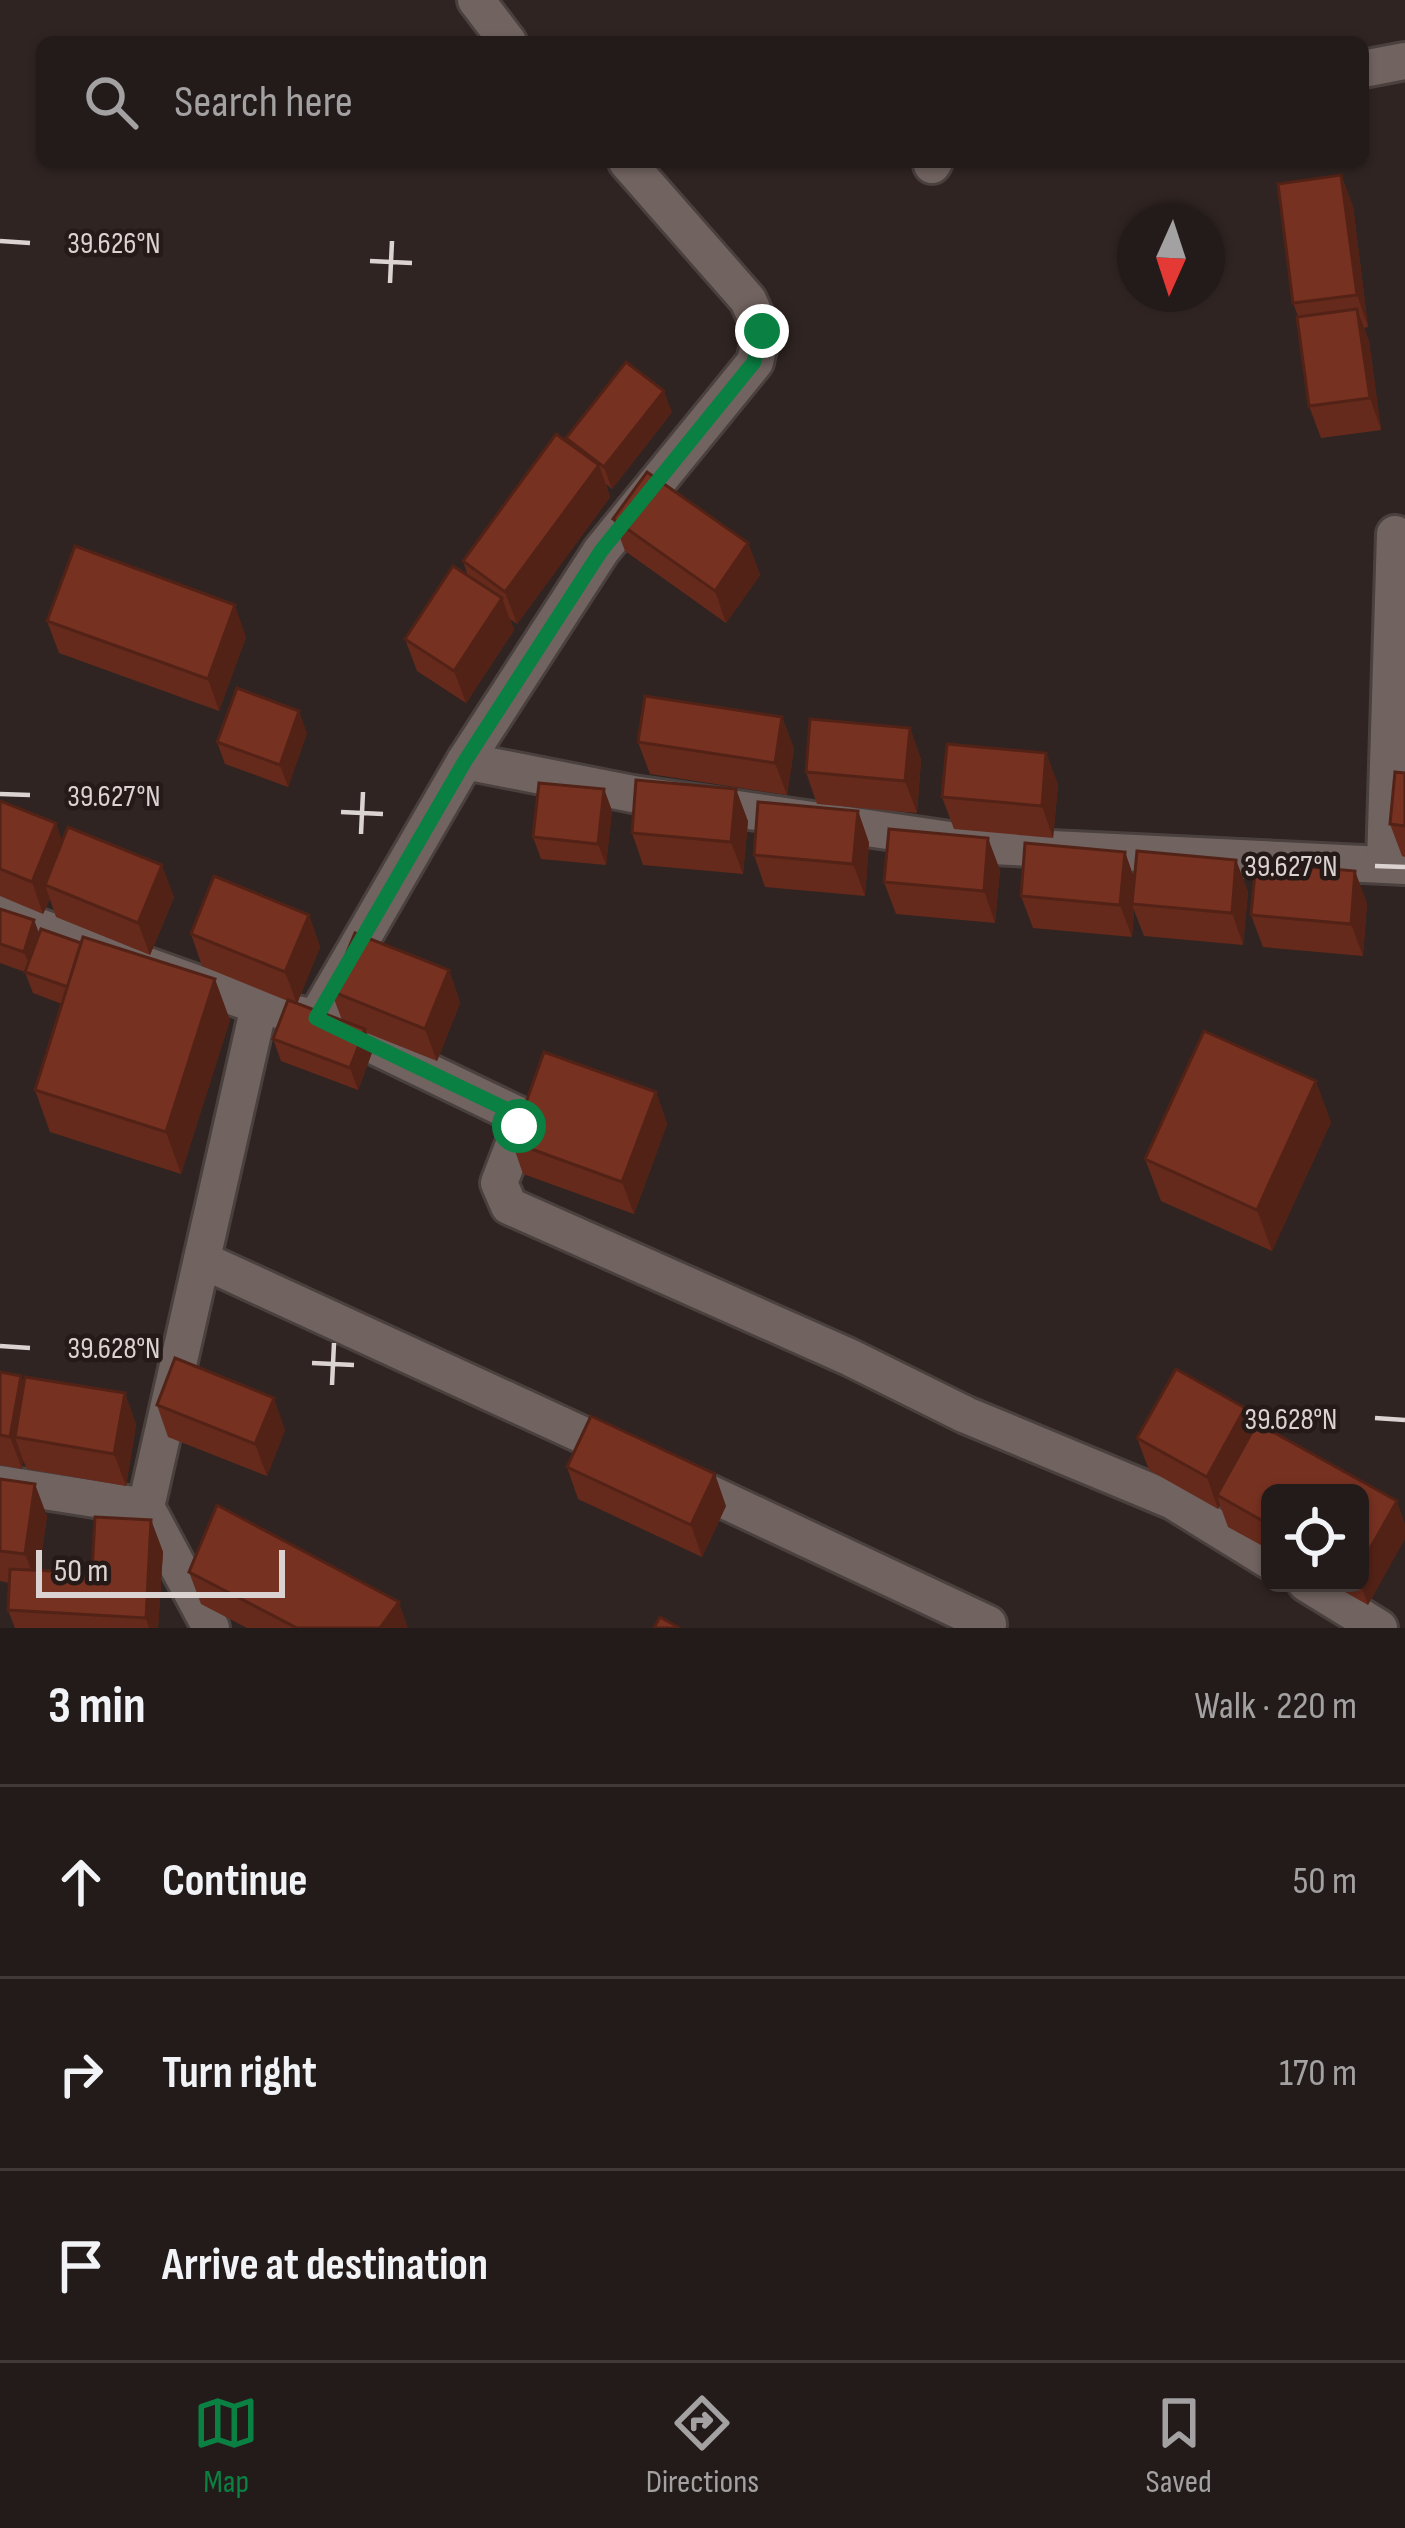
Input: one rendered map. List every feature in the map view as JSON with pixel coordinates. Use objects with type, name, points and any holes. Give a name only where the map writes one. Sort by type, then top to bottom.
[{"type":"street","points":[[476,0],[503,36]]},
{"type":"street","points":[[1369,68],[1405,62]]},
{"type":"street","points":[[316,1018],[465,761],[601,551],[754,362],[762,331],[748,301],[631,168]]},
{"type":"street","points":[[465,761],[633,794],[991,846],[1395,865],[1395,534]]},
{"type":"street","points":[[0,913],[259,1006],[316,1018],[518,1115],[519,1131],[499,1183],[509,1206],[849,1357],[966,1415],[1173,1501],[1261,1555]]},
{"type":"street","points":[[211,1628],[146,1507],[259,1006]]},
{"type":"street","points":[[202,1260],[988,1624]]},
{"type":"street","points":[[0,1484],[146,1507]]},
{"type":"street","points":[[1320,1592],[1378,1628]]},
{"type":"building","points":[[1341,175],[1357,295],[1293,303],[1278,184]]},
{"type":"building","points":[[1357,309],[1370,398],[1309,406],[1297,317]]},
{"type":"building","points":[[626,362],[664,391],[604,467],[566,438]]},
{"type":"building","points":[[556,434],[599,465],[505,592],[463,561]]},
{"type":"building","points":[[647,472],[748,543],[715,591],[613,519]]},
{"type":"building","points":[[75,546],[235,605],[208,679],[47,621]]},
{"type":"building","points":[[453,566],[502,598],[454,671],[405,639]]},
{"type":"building","points":[[237,688],[299,711],[280,765],[217,742]]},
{"type":"building","points":[[645,696],[782,717],[775,763],[638,742]]},
{"type":"building","points":[[810,719],[910,728],[905,781],[806,772]]},
{"type":"building","points":[[947,744],[1046,753],[1042,806],[942,797]]},
{"type":"building","points":[[1395,772],[1405,773],[1405,826],[1390,824]]},
{"type":"building","points":[[636,780],[736,789],[731,842],[632,833]]},
{"type":"building","points":[[539,783],[604,789],[598,844],[533,837]]},
{"type":"building","points":[[0,801],[56,823],[32,882],[0,869]]},
{"type":"building","points":[[758,802],[858,811],[853,864],[754,855]]},
{"type":"building","points":[[68,827],[162,865],[138,923],[45,885]]},
{"type":"building","points":[[889,829],[988,838],[984,891],[884,882]]},
{"type":"building","points":[[1025,843],[1125,852],[1120,905],[1021,896]]},
{"type":"building","points":[[1137,851],[1236,860],[1232,913],[1132,904]]},
{"type":"building","points":[[1256,862],[1355,871],[1351,924],[1251,915]]},
{"type":"building","points":[[214,876],[309,915],[285,972],[191,934]]},
{"type":"building","points":[[0,909],[34,920],[24,952],[0,944]]},
{"type":"building","points":[[41,929],[81,943],[68,987],[25,972]]},
{"type":"building","points":[[355,933],[449,970],[425,1029],[331,991]]},
{"type":"building","points":[[83,937],[215,979],[166,1132],[35,1090]]},
{"type":"building","points":[[288,1000],[365,1029],[350,1068],[273,1039]]},
{"type":"building","points":[[1204,1031],[1316,1081],[1257,1210],[1145,1159]]},
{"type":"building","points":[[544,1052],[656,1092],[622,1182],[512,1142]]},
{"type":"building","points":[[175,1358],[274,1398],[255,1444],[157,1405]]},
{"type":"building","points":[[1176,1369],[1245,1408],[1207,1477],[1137,1438]]},
{"type":"building","points":[[0,1372],[21,1376],[10,1437],[0,1435]]},
{"type":"building","points":[[25,1377],[125,1393],[114,1454],[15,1437]]},
{"type":"building","points":[[591,1416],[715,1474],[691,1525],[567,1467]]},
{"type":"building","points":[[1257,1423],[1366,1484],[1261,1484],[1261,1520],[1217,1495]]},
{"type":"building","points":[[0,1479],[35,1484],[25,1554],[0,1551]]},
{"type":"building","points":[[1369,1485],[1397,1501],[1369,1550]]},
{"type":"building","points":[[217,1505],[399,1602],[380,1628],[297,1628],[189,1572]]},
{"type":"building","points":[[95,1517],[151,1520],[146,1618],[8,1610],[10,1569],[92,1573]]},
{"type":"building","points":[[660,1617],[680,1628],[654,1628]]},
{"type":"route","points":[[519,1126],[518,1115],[316,1018],[465,761],[601,551],[754,362],[762,331]]}]
